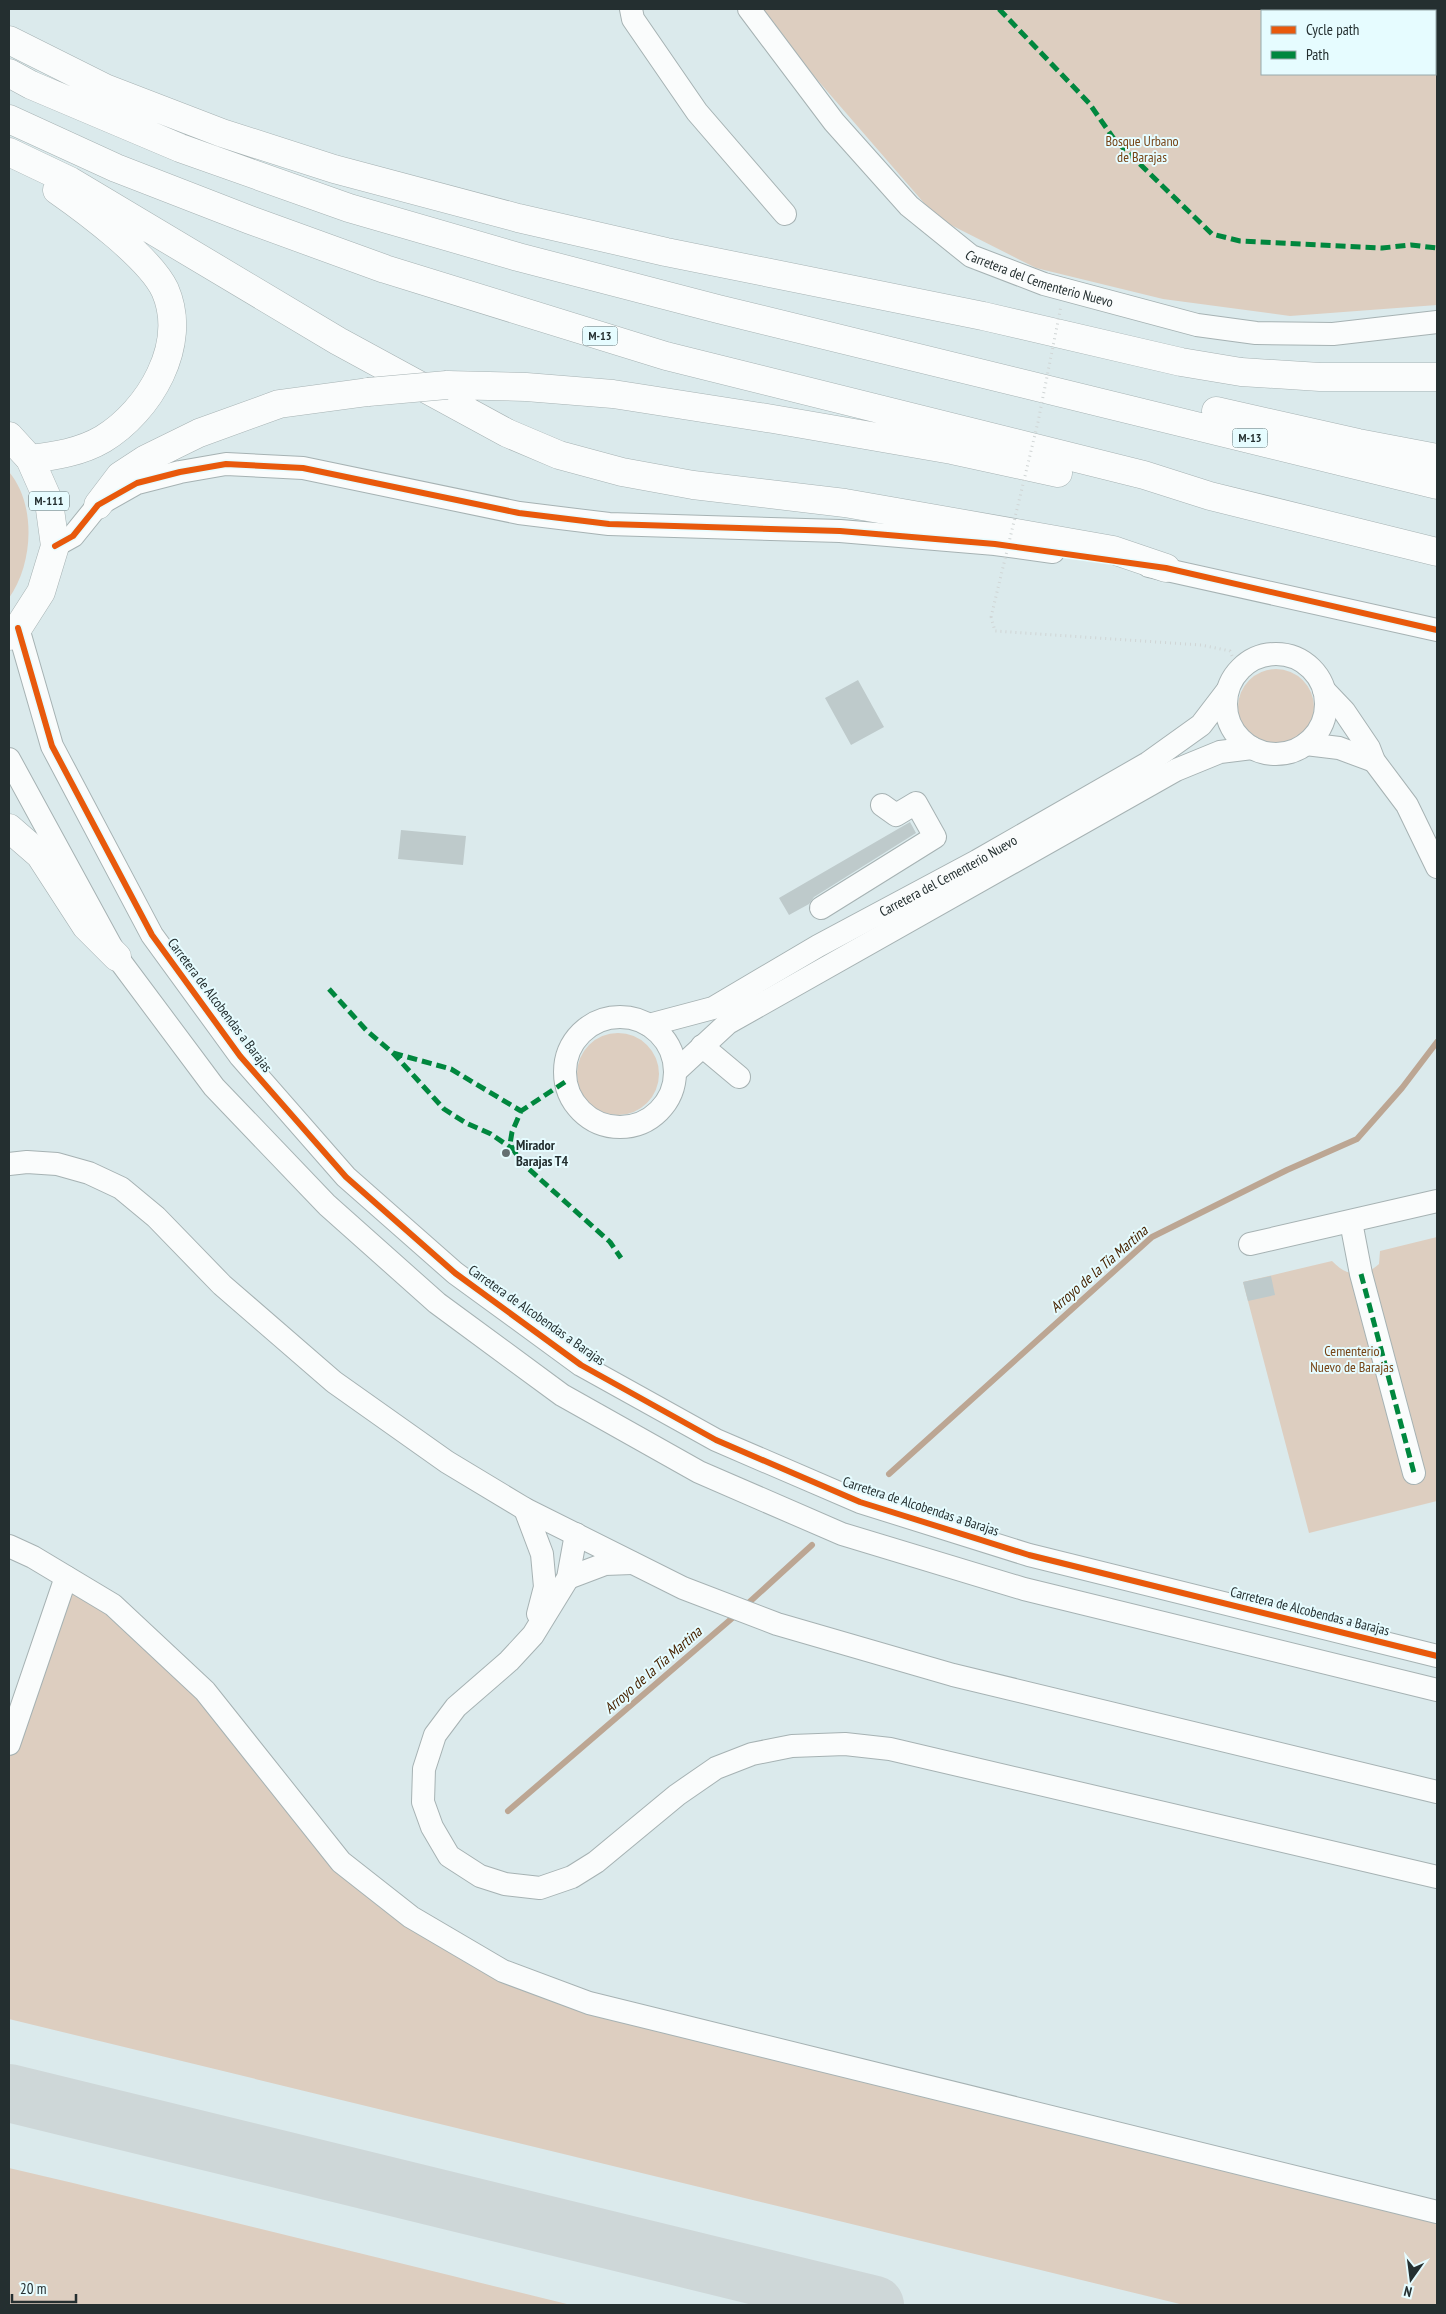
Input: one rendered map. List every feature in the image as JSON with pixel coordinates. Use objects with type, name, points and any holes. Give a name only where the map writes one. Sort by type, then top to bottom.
[{"type":"main road","points":[[9,40],[106,88],[222,133],[334,169],[518,218],[666,252],[982,316],[1190,364],[1241,372],[1320,377],[1437,377]]},
{"type":"main road","name":"M-13","points":[[9,73],[31,85],[180,148],[349,208],[518,257],[718,309],[1437,485]]},
{"type":"main road","name":"M-13","points":[[9,119],[116,168],[250,220],[394,272],[666,356],[1144,475],[1210,496],[1437,552]]},
{"type":"main road","points":[[9,152],[70,181],[338,341],[507,433],[560,455],[622,472],[692,485],[845,503],[1113,550],[1166,568]]},
{"type":"main road","points":[[9,156],[62,194],[140,256],[165,290],[173,321],[168,354],[161,376],[125,424],[102,440],[80,450],[30,459]]},
{"type":"main road","points":[[98,505],[120,476],[146,458],[198,433],[279,404],[368,392],[447,385],[526,387],[613,394],[773,418],[943,448],[1138,490],[1210,496]]},
{"type":"main road","points":[[1062,392],[1137,393],[1358,443],[1437,458]]},
{"type":"main road","name":"M-111","points":[[9,436],[30,459],[49,502],[56,546],[42,592],[14,632]]},
{"type":"main road","points":[[9,828],[40,855],[86,926],[117,957]]},
{"type":"street","points":[[631,9],[633,19],[697,112],[785,214]]},
{"type":"street","name":"Carretera del Cementerio Nuevo","points":[[749,9],[834,122],[903,199],[938,231],[971,256],[1044,284],[1197,325],[1256,333],[1334,334],[1437,322]]},
{"type":"street","points":[[56,546],[73,536],[98,505],[137,483],[180,472],[226,464],[303,468],[519,513],[609,524],[850,532],[995,544],[1166,568],[1437,630]]},
{"type":"street","name":"Carretera de Alcobendas a Barajas","points":[[14,632],[52,746],[152,935],[240,1056],[346,1177],[455,1273],[573,1359],[716,1440],[860,1502],[1029,1555],[1437,1656]]},
{"type":"street","points":[[1324,690],[1326,706],[1323,722],[1316,734],[1306,744],[1293,751],[1280,754],[1266,753],[1252,748],[1239,738],[1230,724],[1226,708],[1227,691],[1236,674],[1246,664],[1260,656],[1276,654],[1292,656],[1306,664],[1317,676],[1324,690],[1344,711],[1370,748],[1374,761],[1407,805],[1437,866]]},
{"type":"street","name":"Carretera del Cementerio Nuevo","points":[[649,1025],[713,1008],[818,946],[976,861],[1140,768],[1201,725],[1227,691]]},
{"type":"street","points":[[1306,744],[1340,748],[1374,761]]},
{"type":"street","name":"Carretera del Cementerio Nuevo","points":[[675,1072],[728,1023],[1176,770],[1220,752],[1252,748]]},
{"type":"street","points":[[9,758],[117,957],[214,1087],[326,1205],[429,1296],[562,1395],[698,1472],[842,1534],[1005,1583],[1437,1690]]},
{"type":"street","points":[[821,908],[935,837],[916,803],[896,815],[882,806]]},
{"type":"street","points":[[614,1017],[633,1018],[649,1025],[663,1038],[672,1054],[675,1072],[672,1090],[664,1106],[651,1118],[634,1126],[616,1127],[598,1123],[582,1113],[571,1099],[565,1082],[565,1064],[570,1046],[582,1032],[597,1022],[614,1017]]},
{"type":"street","points":[[702,1046],[738,1077]]},
{"type":"street","points":[[9,1164],[27,1162],[57,1164],[89,1173],[121,1188],[156,1217],[222,1285],[334,1382],[447,1462],[525,1509],[683,1588],[776,1624],[953,1675],[1437,1792]]},
{"type":"street","points":[[1250,1244],[1437,1201]]},
{"type":"street","points":[[1351,1222],[1361,1274],[1414,1473]]},
{"type":"street","points":[[525,1509],[542,1554],[545,1587],[533,1635]]},
{"type":"street","points":[[544,1577],[550,1560],[576,1534]]},
{"type":"street","points":[[576,1534],[568,1578],[533,1635],[509,1661],[456,1707],[435,1735],[424,1769],[423,1802],[432,1827],[449,1856],[480,1876],[504,1884],[540,1888],[572,1877],[596,1862],[677,1795],[716,1768],[752,1754],[792,1746],[845,1744],[890,1749],[1437,1877]]},
{"type":"street","points":[[9,1546],[33,1557],[113,1606],[206,1691],[341,1862],[411,1918],[503,1971],[589,2003],[1437,2212]]},
{"type":"street","points":[[568,1578],[605,1564],[632,1563]]},
{"type":"street","points":[[9,1744],[66,1577]]},
{"type":"path","points":[[1060,306],[1038,422],[990,617],[995,631],[1201,646],[1230,651],[1233,658]]},
{"type":"green space","name":"Bosque Urbano de Barajas","points":[[756,9],[1437,9],[1437,305],[1290,316],[1163,299],[1036,268],[937,218]]},
{"type":"green space","points":[[9,472],[18,486],[24,501],[28,518],[28,535],[23,569],[9,598]]},
{"type":"green space","points":[[1276,669],[1291,672],[1303,680],[1311,692],[1314,707],[1311,722],[1303,734],[1291,742],[1276,745],[1261,742],[1249,734],[1241,722],[1238,707],[1241,692],[1249,680],[1261,672]]},
{"type":"green space","points":[[618,1033],[634,1037],[647,1045],[655,1058],[659,1074],[655,1090],[647,1103],[634,1111],[618,1115],[602,1111],[589,1103],[581,1090],[577,1074],[581,1058],[589,1045],[602,1037]]},
{"type":"green space","name":"Cementerio Nuevo de Barajas","points":[[1437,1237],[1437,1501],[1309,1533],[1243,1282],[1332,1261],[1343,1270],[1361,1274],[1379,1264],[1380,1251]]},
{"type":"green space","points":[[66,1577],[205,1691],[341,1862],[503,1971],[1437,2212],[1437,2305],[1184,2305],[9,2019],[9,1744]]},
{"type":"green space","points":[[9,2168],[73,2183],[571,2305],[9,2305]]},
{"type":"building","points":[[858,680],[884,727],[851,745],[825,698]]},
{"type":"building","points":[[910,822],[916,833],[814,897],[809,904],[789,915],[779,898]]},
{"type":"building","points":[[401,830],[466,836],[463,865],[398,859]]},
{"type":"building","points":[[1271,1276],[1275,1295],[1248,1301],[1243,1282]]},
{"type":"waterway","name":"Arroyo de la Tía Martina","points":[[889,1474],[1152,1237],[1287,1170],[1357,1139],[1402,1088],[1437,1042]]},
{"type":"waterway","name":"Arroyo de la Tía Martina","points":[[744,1607],[812,1545]]},
{"type":"waterway","name":"Arroyo de la Tía Martina","points":[[508,1811],[737,1614]]},
{"type":"taxiway","points":[[9,2093],[875,2305]]},
{"type":"marked path","points":[[999,9],[1089,103],[1114,139],[1212,234],[1240,241],[1382,248],[1411,245],[1437,248]]},
{"type":"marked path","points":[[329,989],[367,1031],[393,1053],[444,1109],[466,1123],[491,1134],[514,1150]]},
{"type":"marked path","points":[[393,1053],[451,1069],[521,1111]]},
{"type":"marked path","points":[[565,1082],[521,1111],[512,1132],[510,1144],[521,1162],[610,1242],[621,1258]]},
{"type":"marked path","points":[[1361,1274],[1414,1473]]},
{"type":"cycle path","points":[[55,546],[73,536],[98,505],[137,483],[180,472],[226,464],[303,468],[519,513],[609,524],[840,531],[995,544],[1166,568],[1437,630]]},
{"type":"cycle path","points":[[18,628],[52,746],[152,935],[240,1056],[346,1177],[455,1273],[581,1365],[716,1440],[860,1502],[1029,1555],[1437,1656]]},
{"type":"place","name":"Mirador Barajas T4","points":[[506,1153]]}]
